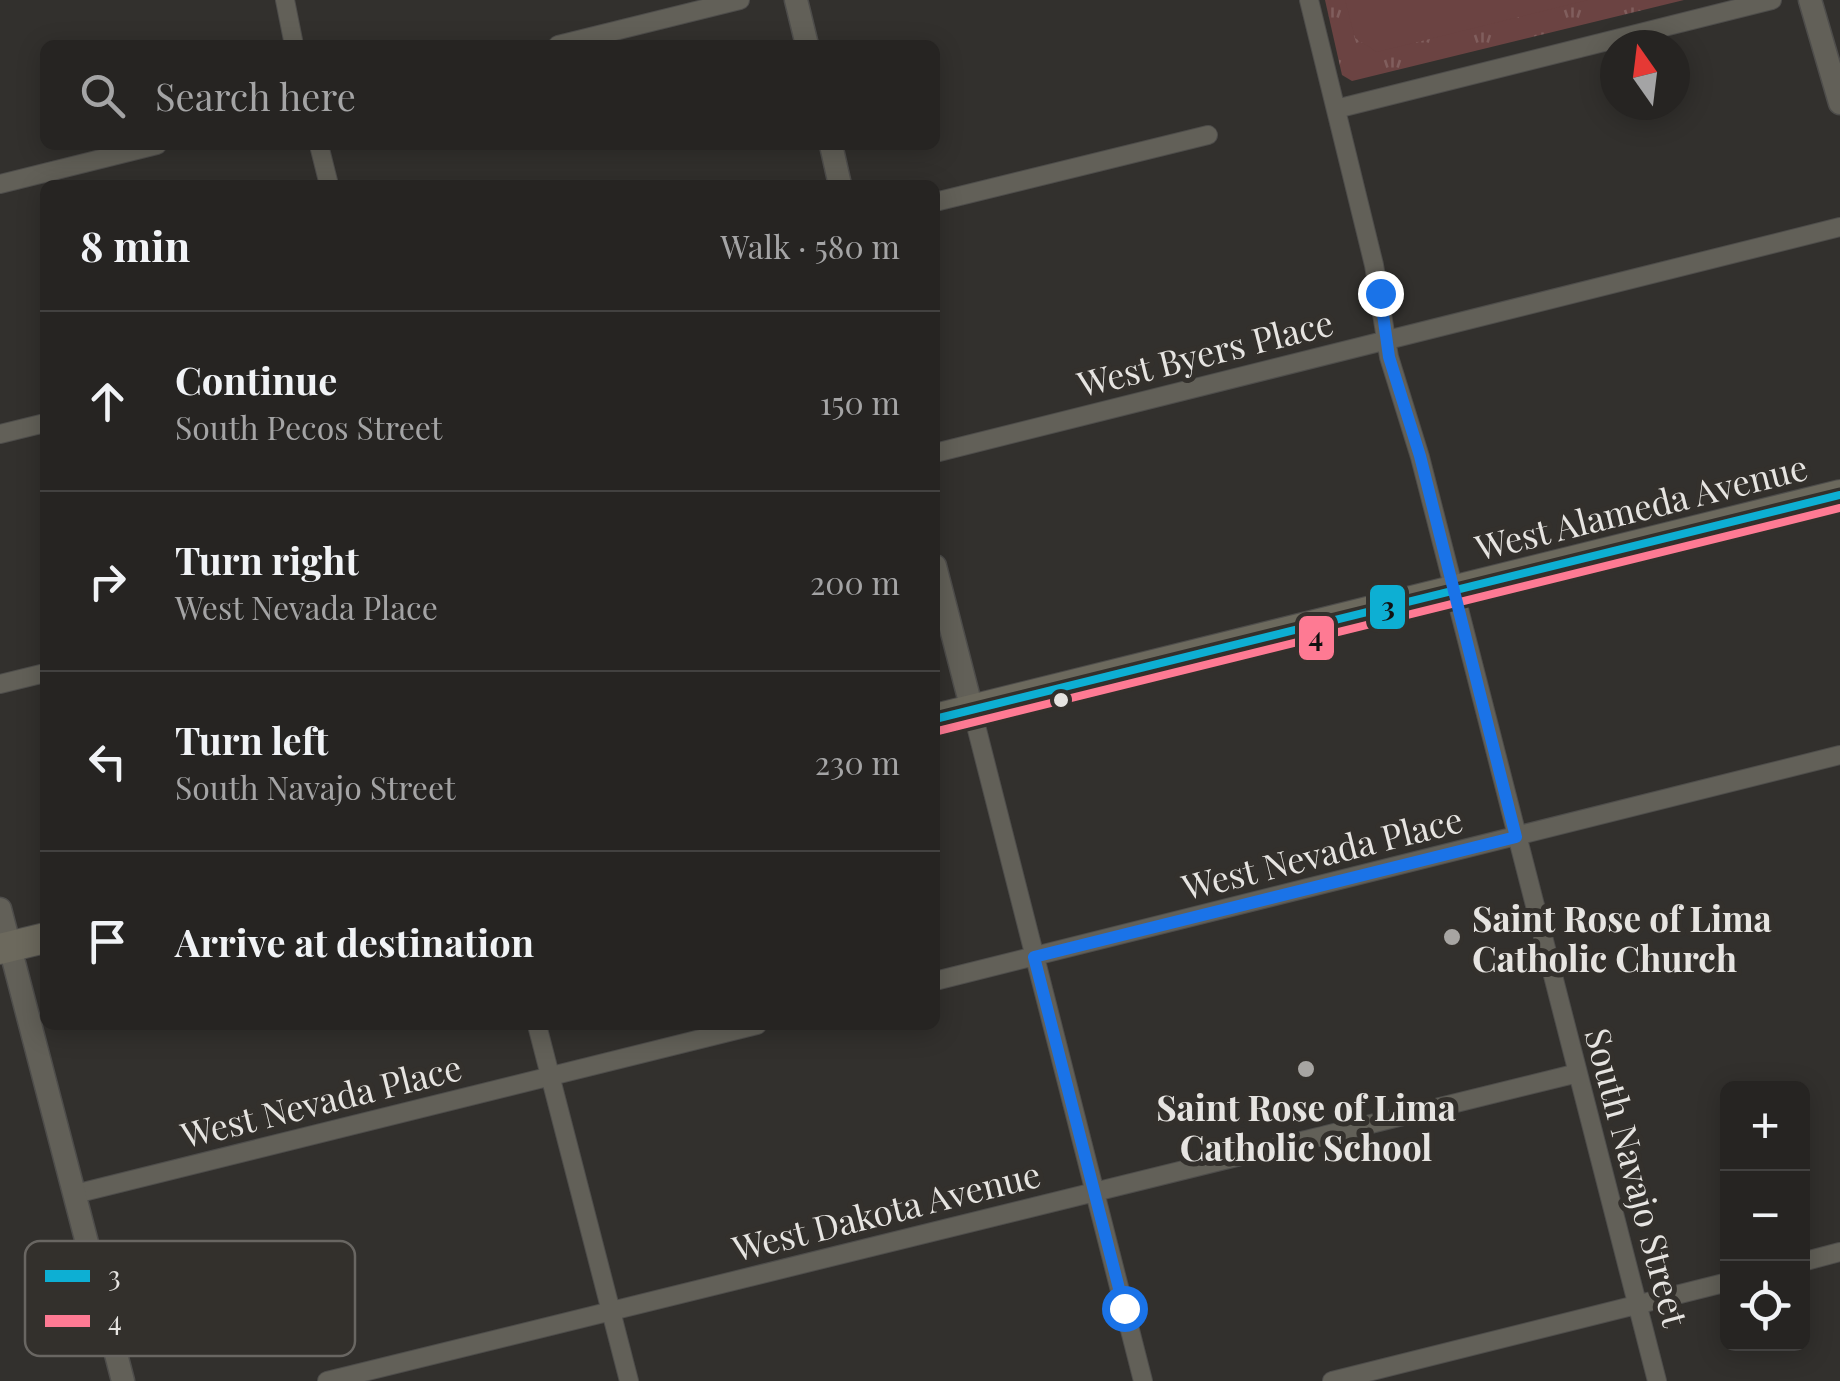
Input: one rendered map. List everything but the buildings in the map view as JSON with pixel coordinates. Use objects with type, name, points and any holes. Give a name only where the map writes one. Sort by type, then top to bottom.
[{"type":"main road","name":"West Alameda Avenue","points":[[940,718],[1840,495]]},
{"type":"main road","points":[[5,948],[40,939]]},
{"type":"street","points":[[284,0],[293,40]]},
{"type":"street","points":[[578,40],[740,0]]},
{"type":"street","points":[[796,0],[806,40]]},
{"type":"street","name":"South Navajo Street","points":[[1309,0],[1380,293],[1385,341],[1420,456],[1658,1381]]},
{"type":"street","points":[[1336,109],[1772,0]]},
{"type":"street","points":[[1810,0],[1840,103]]},
{"type":"street","points":[[940,201],[1208,135]]},
{"type":"street","points":[[0,184],[137,150]]},
{"type":"street","points":[[320,150],[328,180]]},
{"type":"street","points":[[832,150],[839,180]]},
{"type":"street","name":"West Byers Place","points":[[940,451],[1840,228]]},
{"type":"street","points":[[0,434],[40,423]]},
{"type":"street","points":[[940,585],[1142,1381]]},
{"type":"street","points":[[0,684],[40,674]]},
{"type":"street","name":"West Nevada Place","points":[[940,980],[1840,756]]},
{"type":"street","points":[[0,909],[5,948],[88,1241]]},
{"type":"street","points":[[538,1030],[629,1381]]},
{"type":"street","name":"West Nevada Place","points":[[76,1194],[738,1030]]},
{"type":"street","name":"West Dakota Avenue","points":[[327,1381],[1578,1073]]},
{"type":"street","points":[[1806,1261],[1840,1252]]},
{"type":"street","points":[[1332,1381],[1720,1284]]},
{"type":"street","points":[[116,1356],[122,1381]]},
{"type":"green space","points":[[1325,0],[1684,0],[1352,81],[1342,75]]},
{"type":"green space","points":[[1345,0],[1588,0],[1377,52],[1355,38]]},
{"type":"transit line","name":"3","points":[[940,718],[1840,495]]},
{"type":"transit line","name":"4","points":[[940,731],[1840,508]]},
{"type":"place","name":"Saint Rose of Lima Catholic Church","points":[[1452,937]]},
{"type":"place","name":"Saint Rose of Lima Catholic School","points":[[1306,1069]]},
{"type":"route","points":[[1124,1308],[1034,957],[1516,837],[1420,456],[1389,357],[1380,293]]}]
